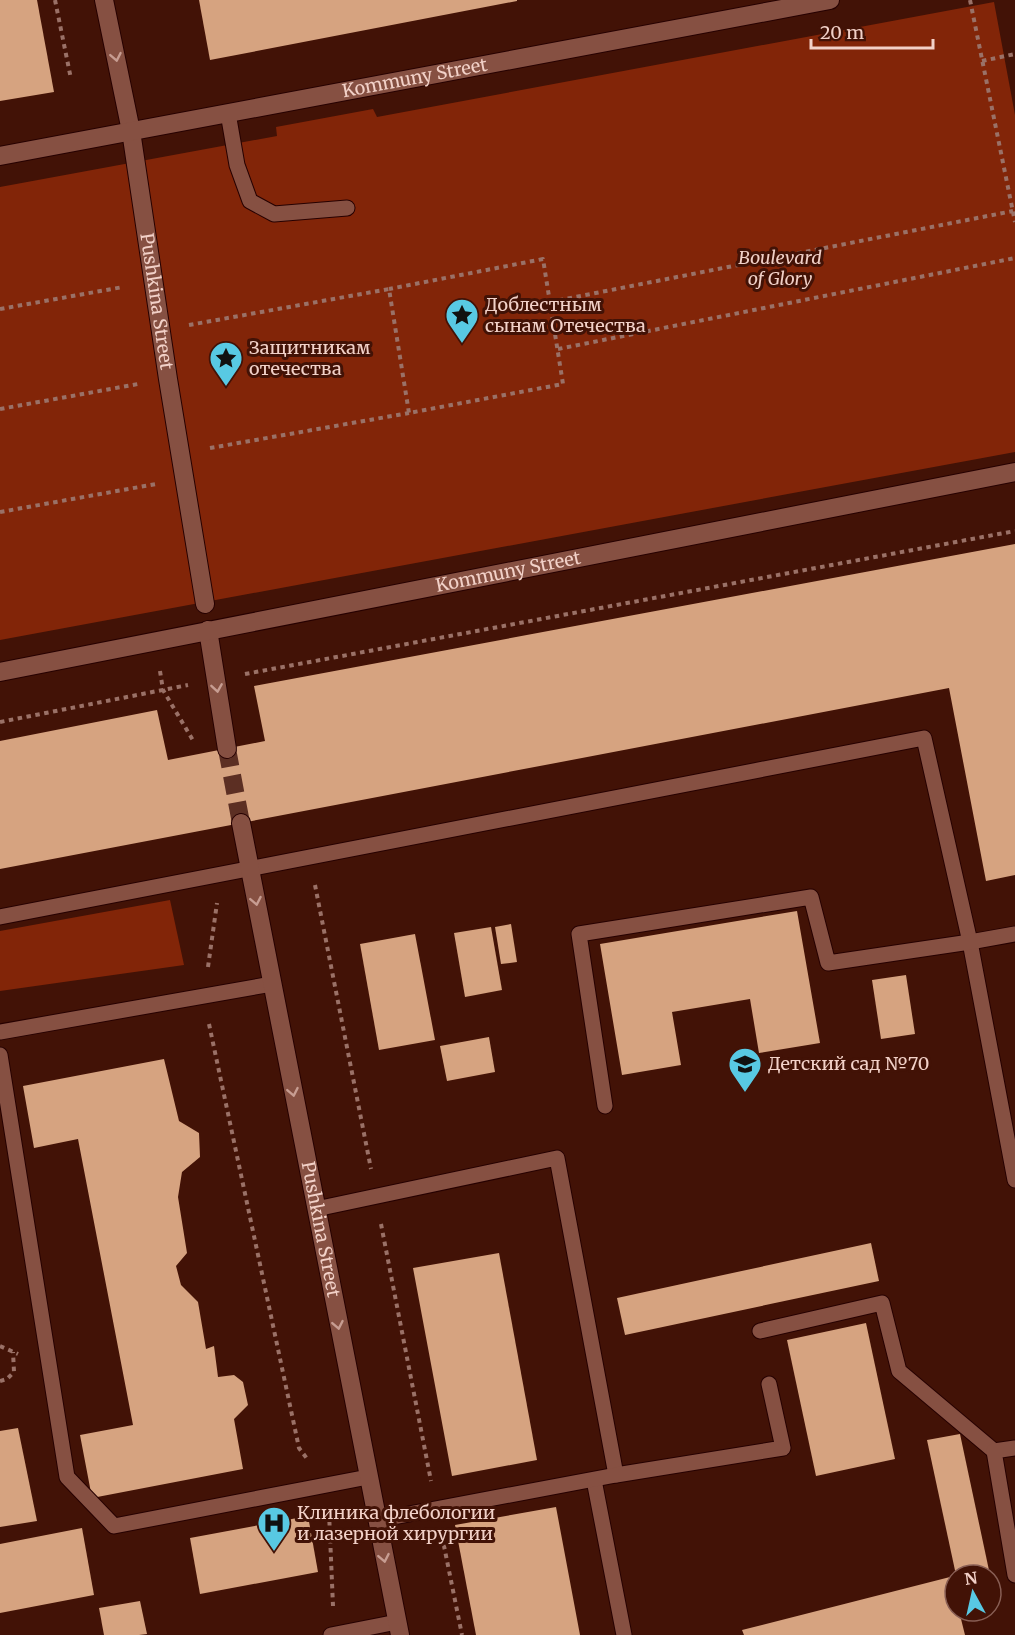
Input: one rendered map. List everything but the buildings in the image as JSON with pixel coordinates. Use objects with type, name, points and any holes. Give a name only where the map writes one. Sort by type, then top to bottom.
[{"type":"street","name":"Pushkina Street","points":[[104,0],[131,131],[205,604]]},
{"type":"street","name":"Kommuny Street","points":[[0,156],[830,0]]},
{"type":"street","name":"Kommuny Street","points":[[0,672],[1015,472]]},
{"type":"street","points":[[208,630],[227,749]]},
{"type":"street","name":"Pushkina Street","points":[[241,823],[399,1629]]},
{"type":"lane","points":[[228,113],[237,165],[250,201],[274,214],[347,208]]},
{"type":"lane","points":[[0,917],[924,738],[970,942],[1015,1180]]},
{"type":"lane","points":[[604,1106],[579,934],[811,897],[828,963],[1015,934]]},
{"type":"lane","points":[[0,1032],[273,984]]},
{"type":"lane","points":[[0,1055],[67,1477],[114,1526],[368,1477]]},
{"type":"lane","points":[[316,1209],[557,1158],[616,1475]]},
{"type":"lane","points":[[760,1331],[882,1302],[899,1371],[994,1451],[1015,1575]]},
{"type":"lane","points":[[377,1520],[616,1475],[783,1448],[769,1384]]},
{"type":"lane","points":[[994,1451],[1015,1448]]},
{"type":"lane","points":[[594,1480],[624,1635]]},
{"type":"lane","points":[[333,1635],[399,1629]]},
{"type":"path","points":[[55,0],[70,79]]},
{"type":"path","points":[[970,0],[1015,222]]},
{"type":"path","points":[[982,61],[1015,54]]},
{"type":"path","points":[[550,302],[1013,211]]},
{"type":"path","points":[[558,349],[1015,258]]},
{"type":"path","points":[[161,330],[543,259],[558,349],[563,384],[180,453]]},
{"type":"path","points":[[0,309],[154,281]]},
{"type":"path","points":[[389,289],[409,413]]},
{"type":"path","points":[[0,410],[168,379]]},
{"type":"path","points":[[0,512],[185,479]]},
{"type":"path","points":[[0,722],[1015,531]]},
{"type":"path","points":[[310,858],[436,1509]]},
{"type":"path","points":[[221,875],[203,996],[299,1448],[328,1484],[333,1635]]},
{"type":"path","points":[[0,1381],[7,1379],[14,1372],[13,1353]]},
{"type":"path","points":[[442,1536],[462,1635]]},
{"type":"green space","name":"Boulevard of Glory","points":[[994,2],[1015,115],[1015,452],[0,640],[0,187],[277,136],[276,127],[373,109],[377,117]]},
{"type":"green space","points":[[170,900],[184,965],[0,991],[0,931]]},
{"type":"tunnel","points":[[227,749],[241,823]]},
{"type":"place","name":"Доблестным сынам Отечества","points":[[462,344]]},
{"type":"place","name":"Защитникам отечества","points":[[226,387]]},
{"type":"place","name":"Детский сад №70","points":[[745,1093]]},
{"type":"place","name":"Клиника флебологии и лазерной хирургии","points":[[274,1552]]}]
